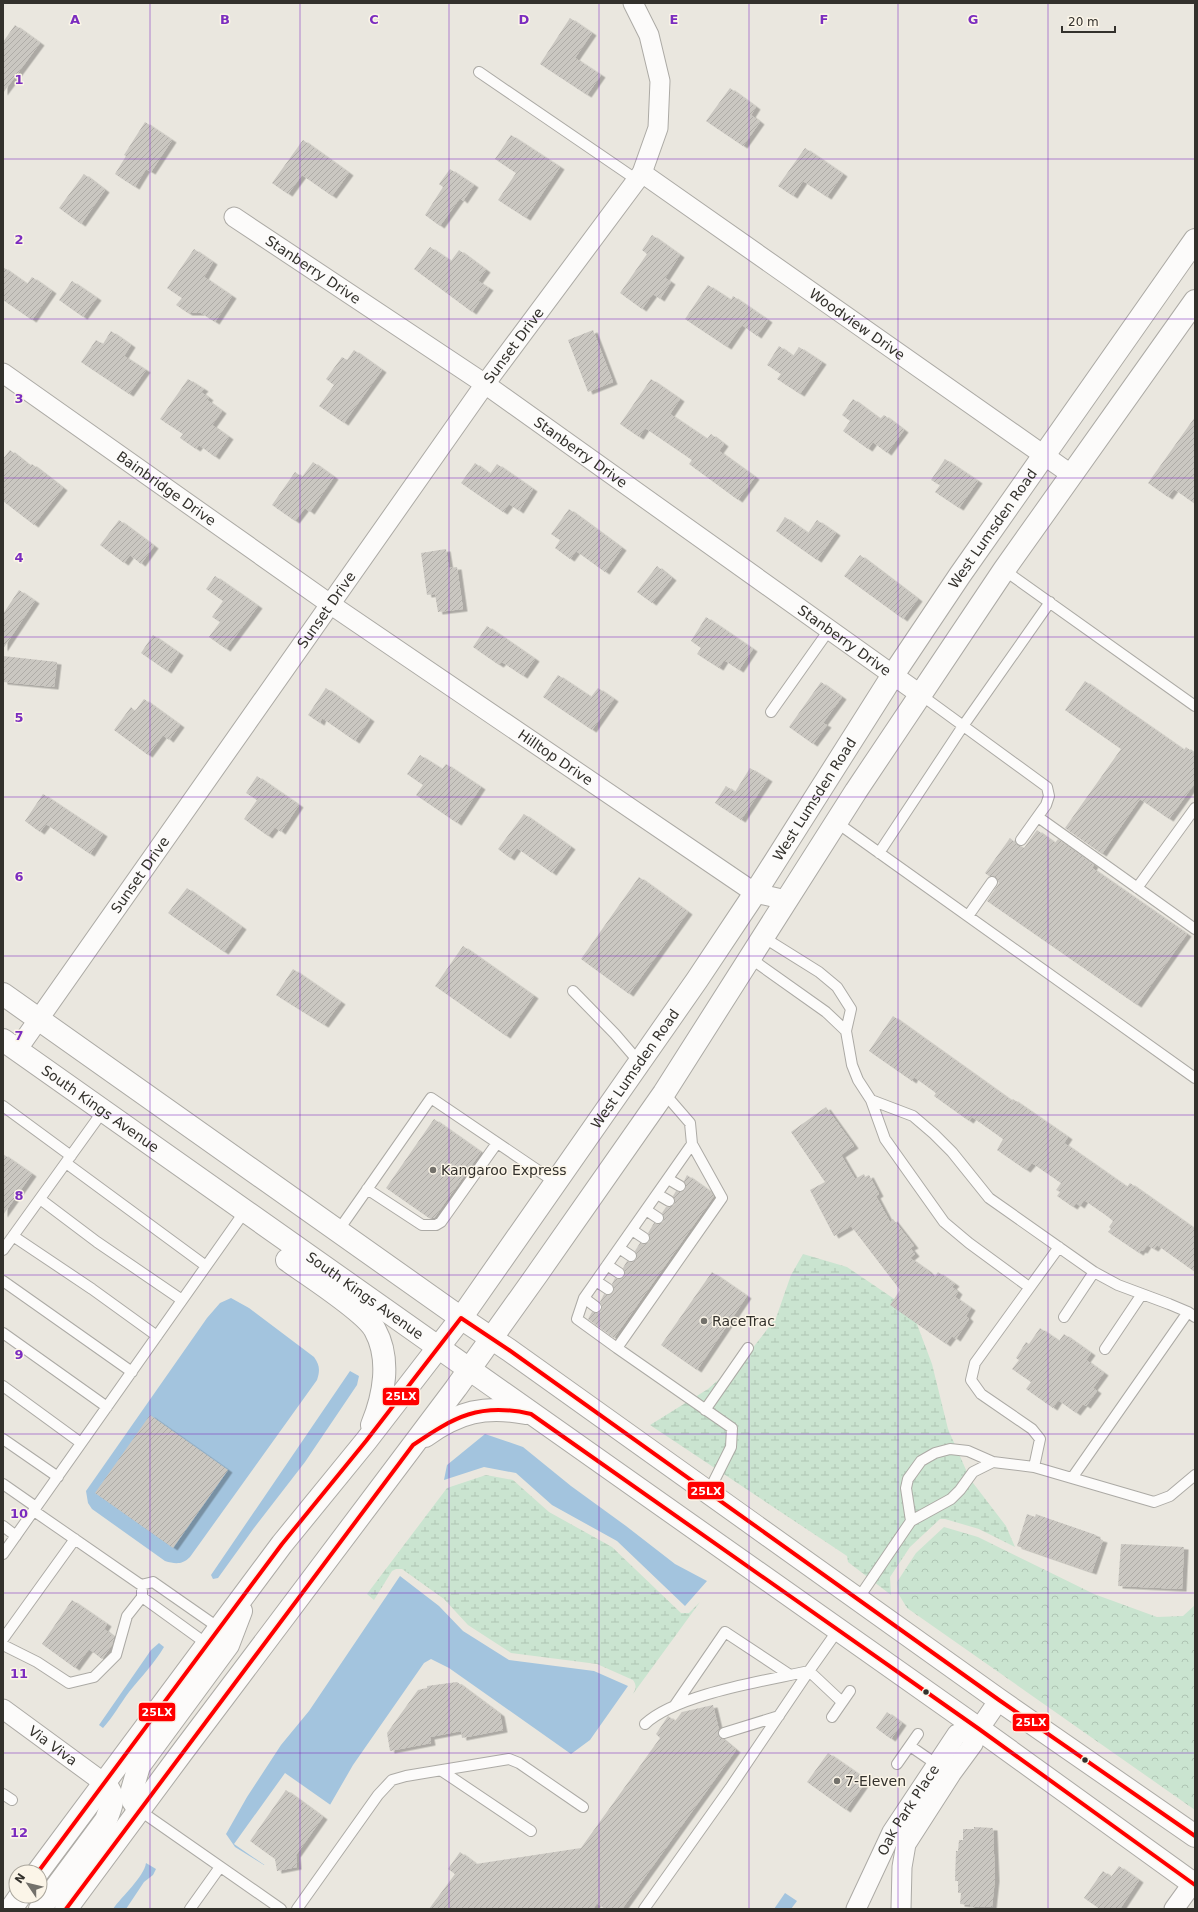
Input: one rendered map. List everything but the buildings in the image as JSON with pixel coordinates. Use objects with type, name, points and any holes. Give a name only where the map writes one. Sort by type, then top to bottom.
[{"type":"main road","name":"West Lumsden Road","points":[[44,1864],[282,1544],[366,1441],[461,1318],[697,980],[755,893],[893,675],[960,574],[1195,240]]},
{"type":"main road","points":[[66,1909],[492,1339],[664,1093],[836,822],[1004,570],[1195,301]]},
{"type":"main road","points":[[3,994],[492,1339],[999,1700],[1195,1836]]},
{"type":"main road","name":"South Kings Avenue","points":[[10,1045],[438,1349],[979,1729],[1194,1883]]},
{"type":"main road","points":[[245,1212],[258,1239],[362,1315],[375,1329],[381,1344],[384,1361],[384,1384],[380,1403],[366,1441]]},
{"type":"main road","points":[[413,1445],[436,1429],[461,1416],[478,1411],[505,1409],[531,1414]]},
{"type":"main road","points":[[139,1810],[133,1801],[132,1790],[139,1766],[228,1646],[250,1588]]},
{"type":"main road","points":[[40,1909],[106,1820],[112,1805],[113,1796],[110,1789],[104,1783]]},
{"type":"street","name":"Sunset Drive","points":[[10,1045],[38,1019],[485,384],[639,176],[658,128],[660,81],[649,35],[633,3]]},
{"type":"street","name":"Woodview Drive","points":[[639,176],[1072,475]]},
{"type":"street","name":"Stanberry Drive","points":[[234,217],[485,384],[921,695]]},
{"type":"street","name":"Bainbridge Drive","points":[[3,373],[330,604]]},
{"type":"street","name":"Hilltop Drive","points":[[330,604],[755,893],[786,900]]},
{"type":"street","points":[[979,1729],[999,1700]]},
{"type":"street","name":"Via Viva","points":[[3,1709],[104,1783]]},
{"type":"street","name":"Oak Park Place","points":[[901,1909],[902,1867],[906,1844],[944,1769],[957,1734],[979,1729]]},
{"type":"street","name":"Oak Park Place","points":[[856,1909],[892,1832],[944,1769]]},
{"type":"street","points":[[878,1861],[902,1867]]},
{"type":"street","points":[[1174,1909],[1194,1883]]},
{"type":"lane","points":[[479,72],[639,176]]},
{"type":"lane","points":[[1004,570],[1195,706]]},
{"type":"lane","points":[[879,853],[963,726],[1050,602]]},
{"type":"lane","points":[[771,712],[829,630]]},
{"type":"lane","points":[[921,695],[1047,787],[1049,796],[1046,805],[1021,840]]},
{"type":"lane","points":[[1137,888],[1195,808]]},
{"type":"lane","points":[[1038,817],[1195,929]]},
{"type":"lane","points":[[836,822],[1195,1078]]},
{"type":"lane","points":[[968,916],[992,882]]},
{"type":"lane","points":[[763,937],[819,972],[837,987],[851,1009],[846,1031],[852,1065],[858,1080],[871,1100],[885,1139],[944,1222],[969,1243],[1029,1287]]},
{"type":"lane","points":[[750,958],[826,1012],[846,1031]]},
{"type":"lane","points":[[574,991],[615,1034],[639,1062]]},
{"type":"lane","points":[[617,1348],[626,1328],[689,1238],[712,1206],[722,1198],[692,1144],[690,1122],[664,1093]]},
{"type":"lane","points":[[338,1231],[431,1098],[555,1182]]},
{"type":"lane","points":[[871,1100],[913,1116],[952,1152],[989,1198],[1094,1272],[1118,1286],[1142,1294],[1192,1315],[1072,1478]]},
{"type":"lane","points":[[3,1106],[68,1159],[206,1266]]},
{"type":"lane","points":[[3,1250],[103,1111]]},
{"type":"lane","points":[[367,1189],[422,1225],[436,1226],[441,1222],[497,1143]]},
{"type":"lane","points":[[692,1144],[584,1298],[577,1320],[732,1428],[731,1447],[708,1493]]},
{"type":"lane","points":[[668,1178],[680,1186]]},
{"type":"lane","points":[[657,1194],[670,1201]]},
{"type":"lane","points":[[40,1199],[97,1242],[182,1300]]},
{"type":"lane","points":[[646,1210],[658,1218]]},
{"type":"lane","points":[[3,1554],[245,1212]]},
{"type":"lane","points":[[632,1230],[644,1238]]},
{"type":"lane","points":[[13,1236],[92,1289],[156,1336]]},
{"type":"lane","points":[[1034,1467],[1040,1439],[1032,1429],[981,1394],[971,1380],[975,1362],[1059,1247]]},
{"type":"lane","points":[[619,1248],[631,1256]]},
{"type":"lane","points":[[607,1264],[620,1273]]},
{"type":"lane","points":[[1064,1318],[1094,1272]]},
{"type":"lane","points":[[3,1280],[132,1372]]},
{"type":"lane","points":[[596,1281],[608,1289]]},
{"type":"lane","points":[[1105,1349],[1142,1294]]},
{"type":"lane","points":[[584,1298],[596,1306]]},
{"type":"lane","points":[[3,1333],[107,1407]]},
{"type":"lane","points":[[705,1410],[748,1348]]},
{"type":"lane","points":[[3,1386],[81,1443]]},
{"type":"lane","points":[[3,1438],[58,1476]]},
{"type":"lane","points":[[911,1521],[906,1488],[912,1471],[921,1461],[935,1453],[950,1449],[968,1451],[993,1462],[1034,1467],[1154,1502],[1170,1496],[1195,1475]]},
{"type":"lane","points":[[858,1599],[911,1521],[951,1499],[960,1490],[973,1472],[993,1462]]},
{"type":"lane","points":[[3,1484],[75,1539],[141,1585]]},
{"type":"lane","points":[[3,1526],[16,1536]]},
{"type":"lane","points":[[3,1639],[75,1539]]},
{"type":"lane","points":[[141,1585],[152,1582],[213,1636]]},
{"type":"lane","points":[[3,1645],[40,1664],[69,1683],[94,1677],[116,1654],[127,1616],[142,1597],[141,1585]]},
{"type":"lane","points":[[142,1597],[213,1636]]},
{"type":"lane","points":[[644,1909],[730,1788],[838,1630]]},
{"type":"lane","points":[[675,1705],[725,1632],[790,1675]]},
{"type":"lane","points":[[645,1724],[655,1715],[675,1705],[718,1692],[809,1671]]},
{"type":"lane","points":[[809,1671],[842,1702]]},
{"type":"lane","points":[[832,1718],[850,1691]]},
{"type":"lane","points":[[724,1733],[779,1716]]},
{"type":"lane","points":[[897,1764],[918,1734]]},
{"type":"lane","points":[[910,1746],[944,1769]]},
{"type":"lane","points":[[297,1909],[378,1795],[392,1780],[406,1776],[509,1759],[519,1763],[582,1807]]},
{"type":"lane","points":[[442,1771],[531,1831]]},
{"type":"lane","points":[[139,1810],[281,1909]]},
{"type":"lane","points":[[190,1909],[220,1867]]},
{"type":"green space","points":[[803,1254],[847,1267],[912,1311],[932,1364],[948,1429],[970,1479],[1006,1526],[1015,1547],[979,1529],[945,1519],[940,1519],[910,1547],[890,1577],[891,1595],[848,1562],[847,1556],[650,1425],[708,1389],[748,1354],[776,1318],[791,1275]]},
{"type":"green space","points":[[486,1475],[513,1480],[549,1512],[612,1547],[681,1613],[689,1613],[700,1602],[630,1698],[635,1689],[633,1680],[597,1664],[511,1653],[468,1625],[444,1599],[402,1569],[392,1571],[374,1600],[367,1594],[447,1488]]},
{"type":"green space","points":[[944,1527],[978,1537],[1094,1594],[1157,1617],[1183,1616],[1195,1605],[1195,1810],[907,1608],[898,1593],[897,1582],[916,1553]]},
{"type":"water","points":[[231,1298],[249,1308],[314,1357],[318,1365],[318,1377],[190,1557],[181,1563],[169,1562],[165,1561],[92,1509],[88,1503],[86,1491],[207,1318],[220,1303]]},
{"type":"water","points":[[350,1371],[359,1376],[357,1385],[305,1462],[218,1578],[213,1579],[211,1575]]},
{"type":"water","points":[[485,1434],[523,1447],[571,1486],[675,1564],[707,1581],[685,1606],[617,1541],[552,1505],[516,1473],[484,1467],[444,1480],[447,1465]]},
{"type":"water","points":[[400,1576],[439,1606],[463,1631],[509,1660],[594,1671],[628,1686],[590,1740],[571,1754],[449,1668],[431,1659],[424,1663],[353,1765],[323,1817],[275,1859],[264,1865],[235,1847],[226,1834],[247,1797],[281,1745],[309,1711]]},
{"type":"water","points":[[159,1643],[164,1647],[152,1665],[129,1692],[103,1728],[99,1725],[151,1650]]},
{"type":"water","points":[[146,1863],[156,1869],[153,1875],[144,1882],[126,1909],[113,1909],[137,1880]]},
{"type":"water","points":[[785,1893],[797,1901],[791,1909],[774,1909]]},
{"type":"pier","points":[[285,1773],[332,1806],[297,1857],[276,1861],[266,1866],[234,1844]]},
{"type":"transit line","name":"25LX","points":[[44,1864],[282,1544],[366,1441],[461,1318],[509,1350],[999,1700],[1195,1836]]},
{"type":"transit line","name":"25LX","points":[[66,1909],[413,1445],[442,1427],[468,1414],[497,1410],[531,1414],[979,1729],[1195,1885]]},
{"type":"place","name":"Kangaroo Express","points":[[433,1170]]},
{"type":"place","name":"RaceTrac","points":[[704,1321]]},
{"type":"place","name":"7-Eleven","points":[[837,1781]]}]
